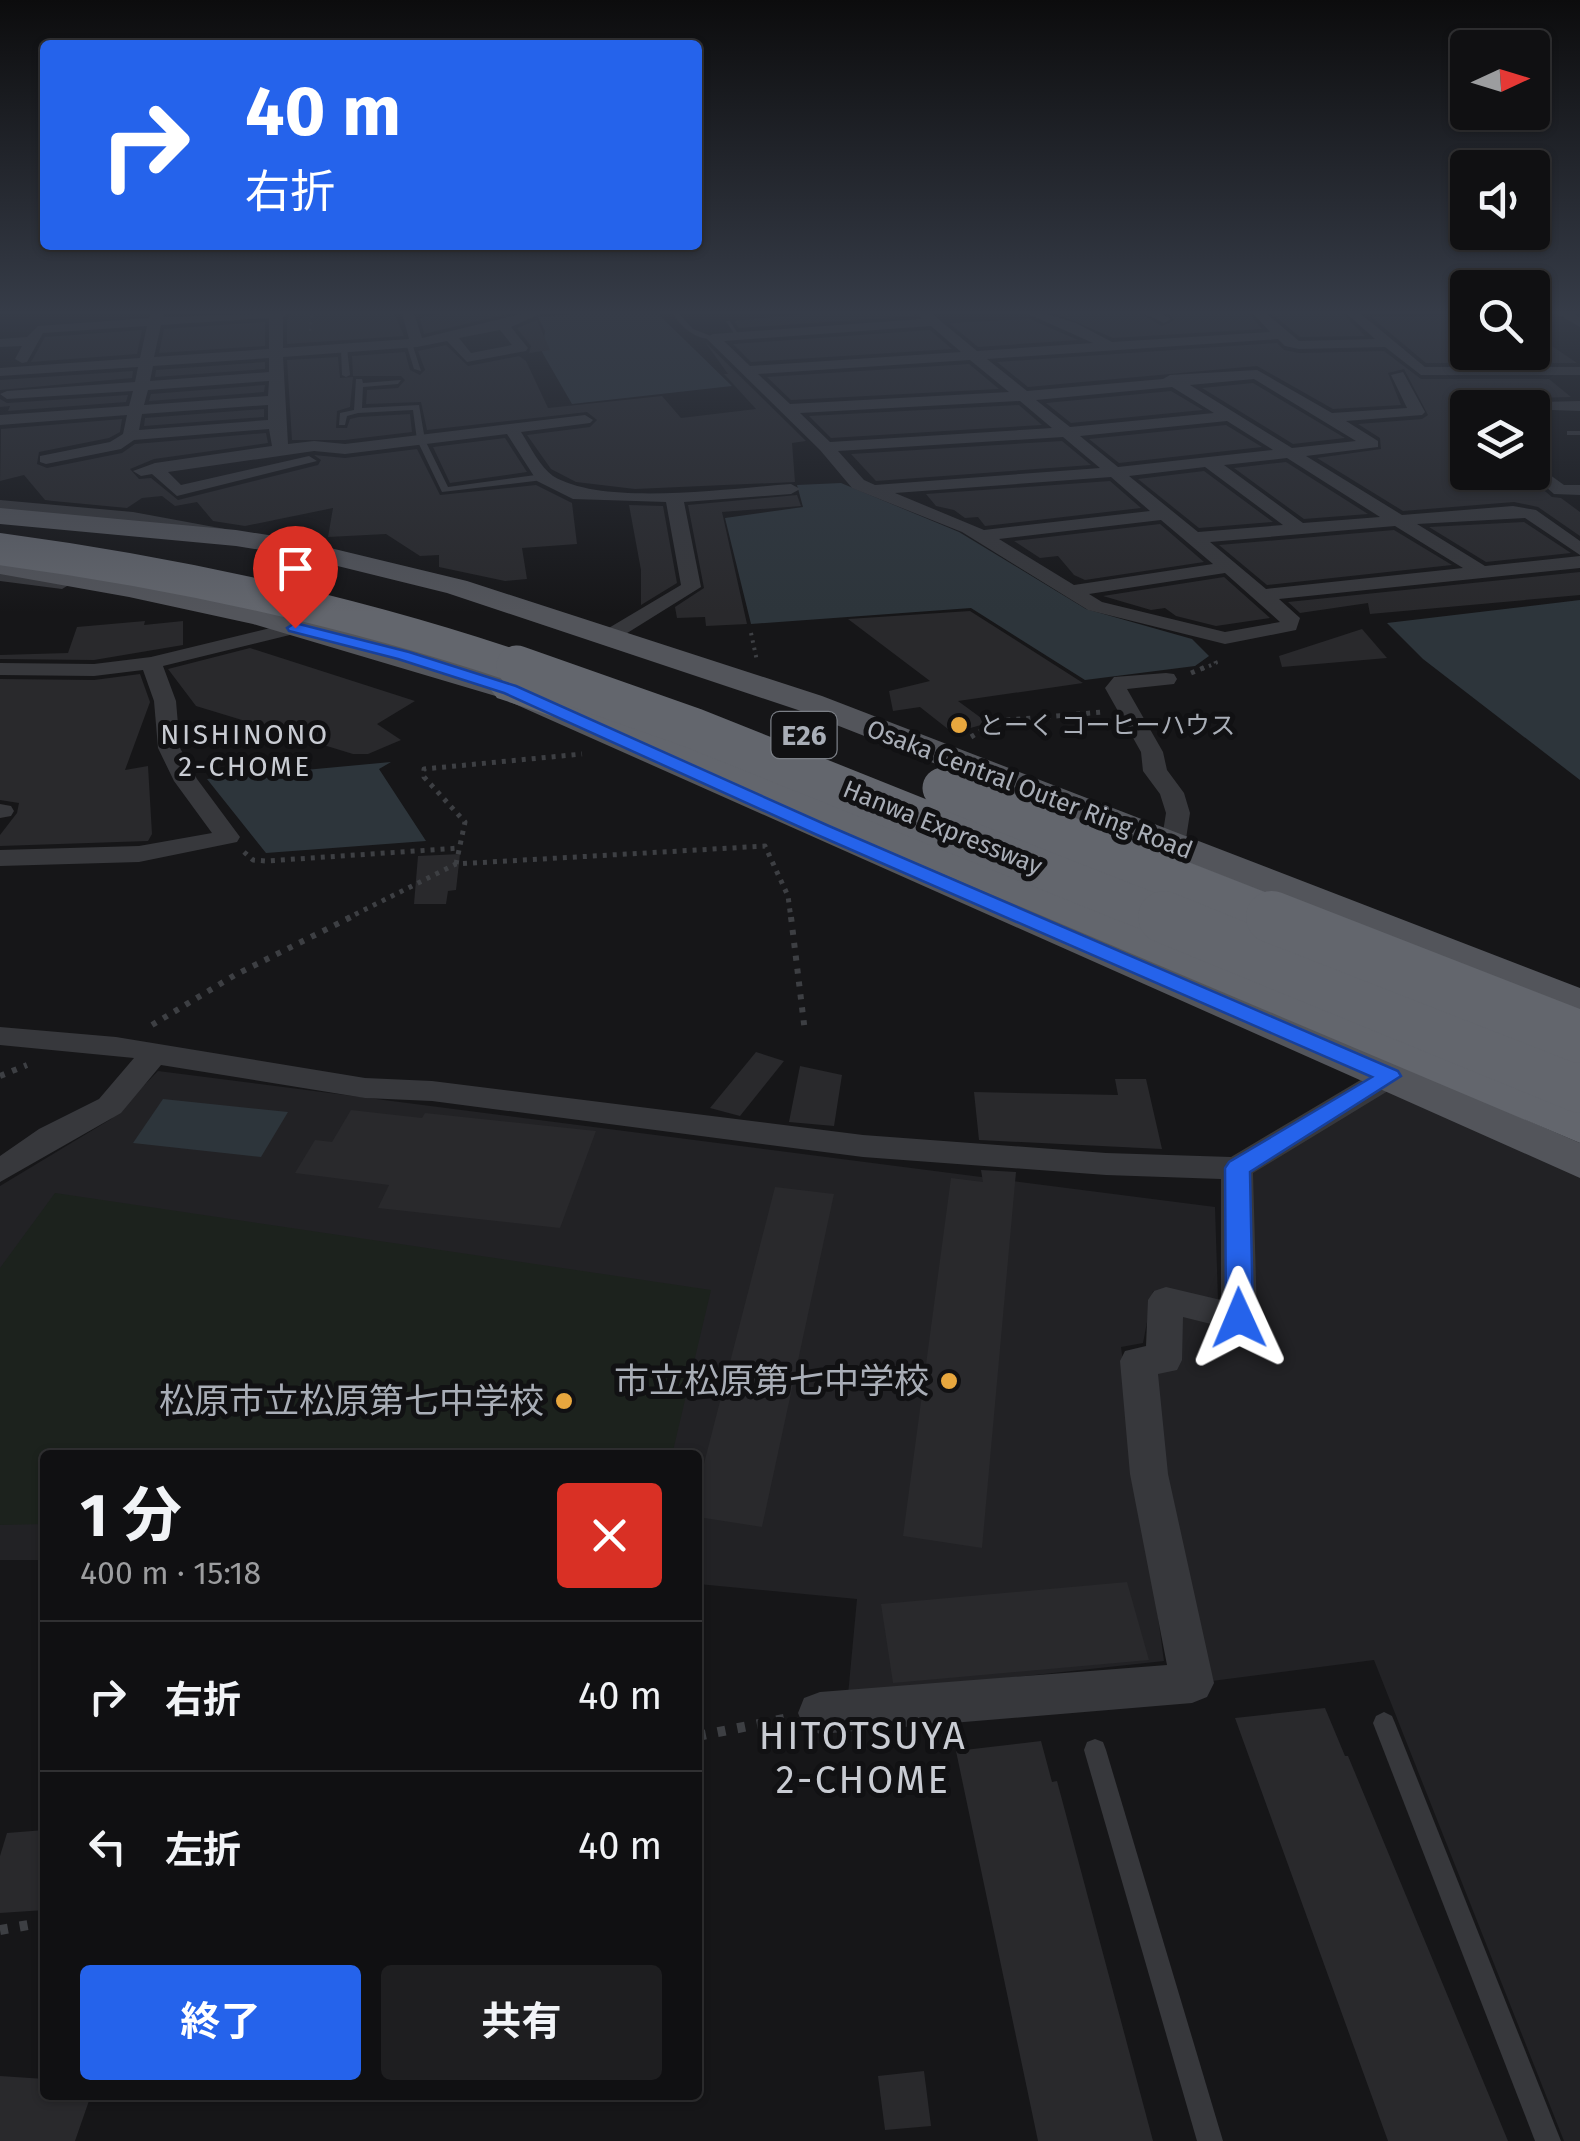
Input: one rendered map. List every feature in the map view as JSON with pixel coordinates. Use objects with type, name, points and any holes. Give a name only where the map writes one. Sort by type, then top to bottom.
[{"type":"highway","name":"Hanwa Expressway","points":[[0,530],[149,548],[271,570],[374,594],[590,657],[829,744],[1580,1036]]},
{"type":"highway","name":"Hanwa Expressway","points":[[0,549],[138,568],[272,594],[362,616],[552,675],[846,788],[1580,1087]]},
{"type":"highway","points":[[510,690],[650,736],[1580,1125]]},
{"type":"main road","name":"Osaka Central Outer Ring Road","points":[[0,516],[236,538],[310,551],[457,587],[810,703],[1580,1003]]},
{"type":"main road","points":[[0,566],[154,594],[295,628],[403,656],[510,690],[1580,1162]]},
{"type":"street","points":[[7,421],[95,413]]},
{"type":"street","points":[[130,436],[136,413]]},
{"type":"street","points":[[276,413],[281,450]]},
{"type":"street","points":[[792,413],[858,484],[982,536],[1095,606],[1225,638],[1289,626],[1290,618],[1046,413]]},
{"type":"street","points":[[1224,413],[1480,571]]},
{"type":"street","points":[[870,490],[1118,472],[1372,444],[1322,413]]},
{"type":"street","points":[[1330,418],[1404,413]]},
{"type":"street","points":[[56,439],[65,415]]},
{"type":"street","points":[[826,447],[1069,432],[1229,416]]},
{"type":"street","points":[[345,449],[177,490],[148,469],[281,450],[345,449],[585,420]]},
{"type":"street","points":[[46,459],[114,446],[130,436],[276,424]]},
{"type":"street","points":[[510,429],[543,478],[580,496],[674,497],[791,489]]},
{"type":"street","points":[[1210,462],[1298,528]]},
{"type":"street","points":[[1550,482],[1580,503]]},
{"type":"street","points":[[1560,490],[1580,490]]},
{"type":"street","points":[[609,636],[691,587],[674,497]]},
{"type":"street","points":[[0,505],[134,518],[214,530],[236,538]]},
{"type":"street","points":[[1193,538],[1513,511],[1530,514],[1580,549]]},
{"type":"street","points":[[982,536],[1166,514]]},
{"type":"street","points":[[1260,595],[1580,562]]},
{"type":"street","points":[[1070,591],[1228,567]]},
{"type":"street","points":[[0,575],[154,594]]},
{"type":"street","points":[[0,668],[94,670],[151,663],[295,628]]},
{"type":"street","points":[[0,858],[139,854],[228,837],[186,780],[169,748],[165,700],[151,663]]},
{"type":"street","points":[[1166,679],[1122,682],[1116,688],[1152,752],[1155,771],[1175,803],[1178,813],[1173,845]]},
{"type":"street","points":[[0,1036],[58,1044],[122,1044],[154,1054],[366,1088],[432,1091],[862,1146],[1106,1164],[1237,1168],[1390,1076]]},
{"type":"street","points":[[0,1171],[50,1136],[110,1106],[154,1054]]},
{"type":"street","points":[[820,1713],[1192,1683],[1148,1474],[1138,1361],[1164,1360],[1166,1300],[1239,1318],[1237,1168]]},
{"type":"lane","points":[[342,424],[343,416],[352,413]]},
{"type":"lane","points":[[417,413],[420,440],[445,490],[543,478]]},
{"type":"lane","points":[[1384,1723],[1548,2141]]},
{"type":"lane","points":[[1094,1750],[1210,2141]]},
{"type":"path","points":[[1166,679],[1216,663],[1200,643],[1206,634]]},
{"type":"path","points":[[960,737],[972,736],[998,720],[1130,712]]},
{"type":"path","points":[[228,837],[253,860],[266,861],[460,848]]},
{"type":"path","points":[[122,1044],[235,974],[456,864],[765,846],[788,896],[805,1032]]},
{"type":"path","points":[[702,1735],[820,1713]]},
{"type":"path","points":[[0,1930],[40,1923]]},
{"type":"shaded area","points":[[841,483],[959,532],[1086,609],[1192,639],[1209,656],[1195,666],[1085,680],[971,608],[751,624],[725,518],[803,507],[797,485]]},
{"type":"shaded area","points":[[1580,600],[1580,780],[1423,659],[1387,623]]},
{"type":"shaded area","points":[[391,762],[379,769],[426,841],[266,853],[207,779]]},
{"type":"shaded area","name":"松原市立松原第七中学校","points":[[158,1071],[1215,1207],[1218,1300],[1153,1291],[1143,1343],[1121,1347],[1164,1661],[848,1695],[857,1599],[702,1584],[702,1450],[40,1450],[40,1560],[0,1560],[0,1186],[111,1119]]},
{"type":"shaded area","points":[[1391,1079],[1580,1161],[1580,2141],[1564,2141],[1374,1660],[1204,1682],[1145,1366],[1174,1307],[1251,1324],[1244,1169]]},
{"type":"shaded area","points":[[163,1099],[288,1112],[261,1157],[133,1143]]},
{"type":"shaded area","points":[[55,1193],[711,1290],[673,1450],[40,1450],[40,1524],[0,1525],[0,1268]]},
{"type":"building","points":[[264,413],[264,417],[144,426],[145,418]]},
{"type":"building","points":[[290,413],[337,413],[336,428],[347,428],[350,419],[359,417],[410,414],[412,432],[345,440],[292,440]]},
{"type":"building","points":[[423,413],[579,413],[427,430]]},
{"type":"building","points":[[588,413],[677,413],[681,418],[777,413],[806,441],[792,443],[795,482],[635,489],[576,482],[551,469],[527,435],[590,427],[597,420]]},
{"type":"building","points":[[1028,413],[1042,425],[831,438],[809,416]]},
{"type":"building","points":[[1058,413],[1173,413],[1071,423]]},
{"type":"building","points":[[1242,413],[1303,413],[1345,438],[1293,444]]},
{"type":"building","points":[[1427,413],[1450,413],[1450,490],[1544,490],[1580,512],[1580,536],[1538,507],[1514,502],[1403,511],[1317,458],[1381,449],[1380,438],[1358,424],[1422,419]]},
{"type":"building","points":[[122,419],[120,432],[109,438],[39,452],[37,464],[47,468],[122,453],[135,444],[266,433],[268,443],[154,459],[130,469],[139,479],[151,478],[178,500],[318,465],[321,460],[314,455],[345,458],[417,449],[440,495],[536,485],[572,503],[577,544],[522,548],[527,579],[505,581],[439,567],[439,555],[420,556],[386,534],[328,537],[333,508],[245,526],[213,521],[197,502],[175,506],[162,496],[142,498],[127,508],[53,501],[45,500],[24,475],[0,481],[1,429]]},
{"type":"building","points":[[1226,425],[1262,447],[1119,463],[1089,439]]},
{"type":"building","points":[[505,438],[527,472],[450,483],[433,447]]},
{"type":"building","points":[[1062,441],[1091,465],[876,481],[851,454]]},
{"type":"building","points":[[1286,462],[1368,514],[1304,519],[1234,468]]},
{"type":"building","points":[[1204,471],[1273,522],[1199,528],[1138,479]]},
{"type":"building","points":[[1110,481],[1141,508],[985,526],[978,517],[965,518],[954,510],[936,506],[926,494]]},
{"type":"building","points":[[797,495],[801,506],[722,512],[747,624],[706,626],[705,617],[677,618],[675,607],[704,588],[688,505]]},
{"type":"building","points":[[629,505],[663,506],[677,583],[641,605],[641,570]]},
{"type":"building","points":[[1524,522],[1571,553],[1486,562],[1429,527]]},
{"type":"building","points":[[1160,524],[1204,562],[1085,580],[1074,575],[1058,556],[1040,558],[1014,541]]},
{"type":"building","points":[[1394,530],[1452,565],[1267,585],[1219,545]]},
{"type":"building","points":[[1580,572],[1580,595],[1370,614],[1368,603],[1300,613],[1288,602]]},
{"type":"building","points":[[1224,577],[1270,618],[1216,626],[1176,616],[1165,608],[1151,610],[1103,596]]},
{"type":"building","points":[[970,611],[1083,683],[958,701],[988,723],[953,733],[920,707],[893,711],[889,691],[930,681],[848,619]]},
{"type":"building","points":[[145,621],[144,625],[183,621],[183,645],[94,660],[0,659],[0,655],[68,653],[77,627]]},
{"type":"building","points":[[1362,629],[1387,658],[1282,667],[1279,656]]},
{"type":"building","points":[[250,648],[415,701],[377,724],[401,740],[368,754],[353,754],[196,706],[168,669]]},
{"type":"building","points":[[140,674],[150,702],[125,770],[148,766],[152,834],[148,841],[0,846],[0,835],[17,813],[19,803],[0,800],[0,679],[94,680]]},
{"type":"building","points":[[460,854],[456,890],[448,891],[446,904],[414,904],[418,856]]},
{"type":"building","points":[[756,1052],[784,1061],[740,1116],[710,1108]]},
{"type":"building","points":[[800,1066],[842,1075],[834,1126],[789,1122]]},
{"type":"building","points":[[1115,1079],[1146,1079],[1162,1149],[979,1140],[974,1092],[1118,1095]]},
{"type":"building","points":[[351,1110],[422,1118],[425,1113],[596,1131],[560,1228],[378,1208],[389,1185],[295,1173],[315,1140],[332,1142]]},
{"type":"building","points":[[981,1170],[1016,1172],[982,1548],[903,1536],[951,1178],[983,1182]]},
{"type":"building","points":[[775,1187],[834,1194],[762,1527],[702,1518],[702,1471]]},
{"type":"building","points":[[1127,1582],[1149,1660],[893,1683],[881,1604]]},
{"type":"building","points":[[1325,1708],[1508,2141],[1388,2141],[1235,1718]]},
{"type":"building","points":[[1041,1741],[1052,1782],[1057,1781],[1153,2141],[1038,2141],[956,1751]]},
{"type":"building","points":[[40,1830],[40,1910],[0,1913],[0,1856],[7,1833]]},
{"type":"building","points":[[924,2071],[931,2126],[885,2130],[878,2076]]},
{"type":"building","points":[[0,2076],[40,2079],[40,2100],[89,2100],[75,2141],[0,2141]]},
{"type":"place","name":"とーく コーヒーハウス","points":[[959,725]]},
{"type":"place","name":"市立松原第七中学校","points":[[949,1381]]},
{"type":"place","name":"松原市立松原第七中学校","points":[[564,1401]]},
{"type":"district","name":"NISHINONO 2-CHOME","points":[[245,750]]},
{"type":"district","name":"HITOTSUYA 2-CHOME","points":[[863,1758]]},
{"type":"route","points":[[295,628],[403,656],[510,690],[1390,1076],[1237,1168],[1239,1318]]}]
